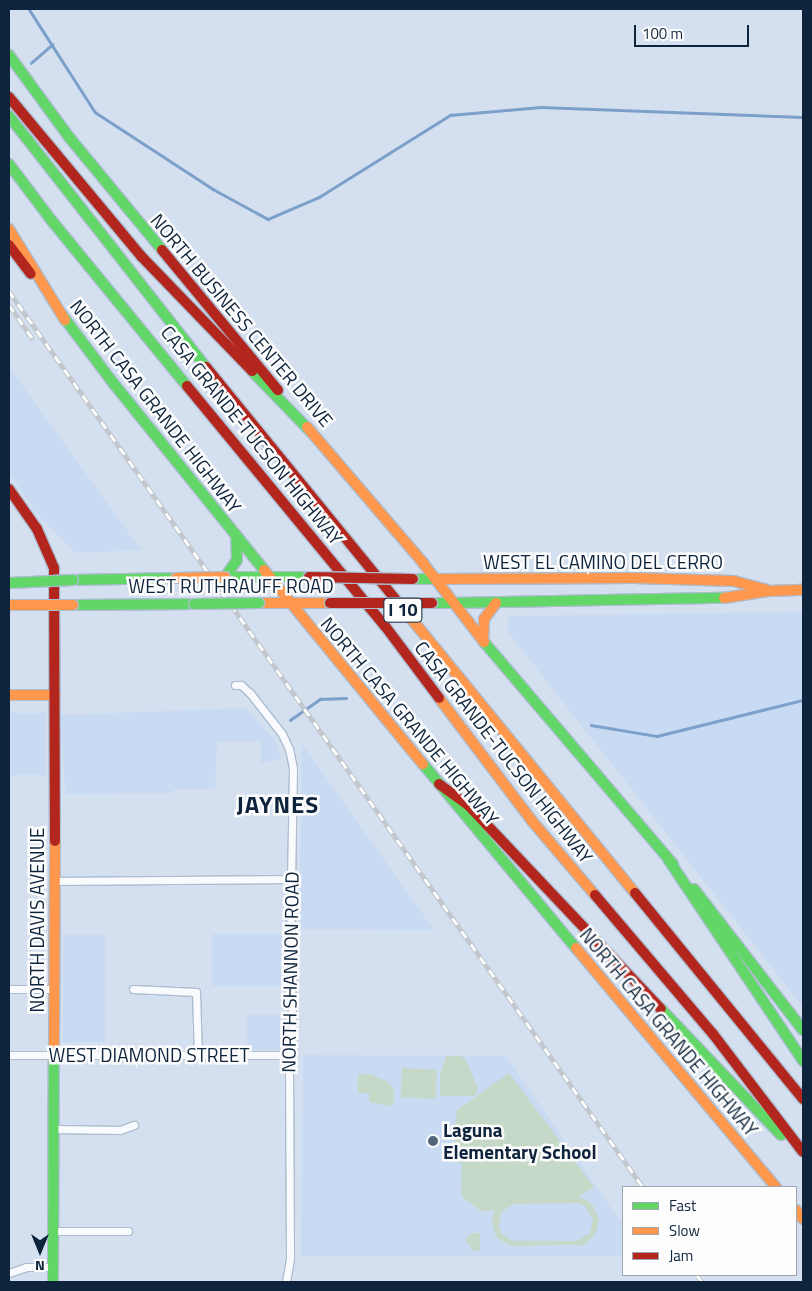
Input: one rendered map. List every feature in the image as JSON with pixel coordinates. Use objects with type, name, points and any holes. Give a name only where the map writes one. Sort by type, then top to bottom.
[{"type":"main road","name":"NORTH BUSINESS CENTER DRIVE","points":[[9,56],[69,137],[311,432],[435,579],[452,604]]},
{"type":"main road","points":[[9,98],[141,256],[311,432]]},
{"type":"main road","name":"CASA GRANDE-TUCSON HIGHWAY","points":[[9,116],[160,311],[803,1099]]},
{"type":"main road","name":"CASA GRANDE-TUCSON HIGHWAY","points":[[9,164],[52,221],[385,626],[532,821],[712,1034],[803,1152]]},
{"type":"main road","points":[[9,229],[65,320]]},
{"type":"main road","name":"NORTH CASA GRANDE HIGHWAY","points":[[9,245],[114,384],[291,603],[439,784],[775,1186]]},
{"type":"main road","name":"NORTH DAVIS AVENUE","points":[[9,489],[37,529],[52,559],[56,625],[53,1282]]},
{"type":"main road","points":[[230,575],[237,560],[236,535]]},
{"type":"main road","name":"WEST RUTHRAUFF ROAD","points":[[9,582],[230,575],[435,579]]},
{"type":"main road","name":"WEST EL CAMINO DEL CERRO","points":[[435,579],[734,580],[769,590]]},
{"type":"main road","name":"WEST EL CAMINO DEL CERRO","points":[[452,604],[732,598],[769,590],[803,590]]},
{"type":"main road","points":[[483,641],[484,619],[496,603]]},
{"type":"main road","points":[[452,604],[717,916],[803,1030]]},
{"type":"main road","name":"WEST RUTHRAUFF ROAD","points":[[9,605],[452,604]]},
{"type":"main road","points":[[9,695],[56,695]]},
{"type":"main road","points":[[439,784],[469,806],[803,1158]]},
{"type":"main road","points":[[668,859],[803,1061]]},
{"type":"street","name":"NORTH SHANNON ROAD","points":[[235,684],[241,685],[250,693],[282,734],[289,750],[293,768],[291,879],[293,1051],[289,1055],[290,1259],[286,1282]]},
{"type":"street","points":[[55,881],[291,879]]},
{"type":"street","points":[[9,989],[54,989]]},
{"type":"street","points":[[134,989],[196,992],[198,1054]]},
{"type":"street","name":"WEST DIAMOND STREET","points":[[9,1055],[289,1055]]},
{"type":"street","points":[[54,1129],[120,1130],[134,1125]]},
{"type":"street","points":[[54,1231],[128,1232]]},
{"type":"street","points":[[9,1273],[26,1267],[54,1266]]},
{"type":"shaded area","points":[[9,367],[141,550],[76,553],[37,514],[9,473]]},
{"type":"shaded area","points":[[803,612],[803,1007],[507,631],[509,616]]},
{"type":"shaded area","points":[[246,708],[277,743],[281,759],[261,763],[261,741],[217,742],[215,789],[174,789],[174,793],[65,794],[61,715]]},
{"type":"shaded area","points":[[9,713],[46,713],[46,775],[9,775]]},
{"type":"shaded area","points":[[302,744],[434,930],[299,929]]},
{"type":"shaded area","points":[[212,934],[281,934],[281,986],[212,986]]},
{"type":"shaded area","points":[[63,935],[105,935],[105,1042],[63,1042]]},
{"type":"shaded area","points":[[247,1015],[280,1015],[280,1050],[247,1050]]},
{"type":"shaded area","name":"Laguna Elementary School","points":[[303,1055],[506,1056],[622,1224],[622,1256],[301,1256]]},
{"type":"green space","points":[[446,1056],[461,1056],[466,1061],[478,1087],[475,1096],[440,1096],[440,1075]]},
{"type":"green space","points":[[402,1068],[437,1070],[435,1099],[400,1097]]},
{"type":"green space","points":[[509,1073],[594,1187],[578,1197],[586,1200],[593,1206],[599,1220],[595,1234],[584,1245],[510,1246],[496,1237],[492,1221],[494,1211],[481,1211],[461,1196],[462,1164],[452,1159],[457,1110]],"holes":[[[577,1203],[585,1206],[593,1219],[590,1233],[577,1241],[513,1241],[502,1234],[499,1227],[501,1212],[514,1204]]]},
{"type":"green space","points":[[358,1074],[369,1074],[385,1080],[394,1089],[394,1103],[391,1106],[369,1102],[369,1093],[358,1093]]},
{"type":"green space","points":[[472,1233],[480,1233],[480,1251],[471,1250],[471,1246],[465,1240]]},
{"type":"waterway","points":[[29,9],[95,112],[213,189],[268,219],[319,197],[450,115],[541,107],[803,117]]},
{"type":"waterway","points":[[31,63],[52,45]]},
{"type":"waterway","points":[[290,720],[320,699],[346,698]]},
{"type":"waterway","points":[[591,725],[657,736],[803,700]]},
{"type":"railway","points":[[9,291],[642,1186]]},
{"type":"railway","points":[[9,305],[33,339]]},
{"type":"railway","points":[[698,1276],[702,1282]]},
{"type":"traffic: fast","points":[[9,55],[69,137],[162,250]]},
{"type":"traffic: fast","points":[[9,116],[206,367]]},
{"type":"traffic: fast","points":[[9,164],[52,221],[187,386]]},
{"type":"traffic: fast","points":[[62,315],[114,384],[264,570]]},
{"type":"traffic: fast","points":[[252,371],[311,432]]},
{"type":"traffic: fast","points":[[225,577],[237,560],[236,535]]},
{"type":"traffic: fast","points":[[225,577],[309,577]]},
{"type":"traffic: fast","points":[[73,580],[176,578]]},
{"type":"traffic: fast","points":[[413,579],[435,579]]},
{"type":"traffic: fast","points":[[9,583],[73,580]]},
{"type":"traffic: fast","points":[[452,603],[724,598]]},
{"type":"traffic: fast","points":[[194,604],[259,603]]},
{"type":"traffic: fast","points":[[432,603],[452,603]]},
{"type":"traffic: fast","points":[[73,605],[194,604]]},
{"type":"traffic: fast","points":[[484,642],[673,864]]},
{"type":"traffic: fast","points":[[423,764],[576,948]]},
{"type":"traffic: fast","points":[[668,859],[803,1061]]},
{"type":"traffic: fast","points":[[694,889],[803,1030]]},
{"type":"traffic: fast","points":[[661,1009],[781,1135]]},
{"type":"traffic: fast","points":[[53,1282],[54,1044]]},
{"type":"traffic: slow","points":[[9,229],[65,320]]},
{"type":"traffic: slow","points":[[307,427],[423,563],[484,642]]},
{"type":"traffic: slow","points":[[264,570],[423,764]]},
{"type":"traffic: slow","points":[[176,578],[225,577]]},
{"type":"traffic: slow","points":[[435,579],[635,578],[734,581],[767,590]]},
{"type":"traffic: slow","points":[[724,598],[769,591],[803,590]]},
{"type":"traffic: slow","points":[[259,603],[330,603]]},
{"type":"traffic: slow","points":[[483,641],[484,619],[496,603]]},
{"type":"traffic: slow","points":[[9,605],[73,605]]},
{"type":"traffic: slow","points":[[405,611],[635,893]]},
{"type":"traffic: slow","points":[[9,695],[55,695]]},
{"type":"traffic: slow","points":[[439,698],[532,821],[595,895]]},
{"type":"traffic: slow","points":[[54,1044],[55,841]]},
{"type":"traffic: slow","points":[[576,948],[775,1186]]},
{"type":"traffic: slow","points":[[797,1211],[803,1219]]},
{"type":"traffic: jam","points":[[9,97],[141,256],[252,371]]},
{"type":"traffic: jam","points":[[9,245],[31,274]]},
{"type":"traffic: jam","points":[[162,250],[278,390]]},
{"type":"traffic: jam","points":[[206,367],[405,611]]},
{"type":"traffic: jam","points":[[187,386],[385,626],[439,698]]},
{"type":"traffic: jam","points":[[9,489],[37,529],[54,568],[55,841]]},
{"type":"traffic: jam","points":[[309,577],[413,579]]},
{"type":"traffic: jam","points":[[330,603],[432,603]]},
{"type":"traffic: jam","points":[[439,784],[469,806],[661,1009]]},
{"type":"traffic: jam","points":[[635,893],[803,1099]]},
{"type":"traffic: jam","points":[[595,895],[713,1034],[803,1152]]},
{"type":"place","name":"Laguna Elementary School","points":[[433,1141]]},
{"type":"district","name":"JAYNES","points":[[278,805]]}]
